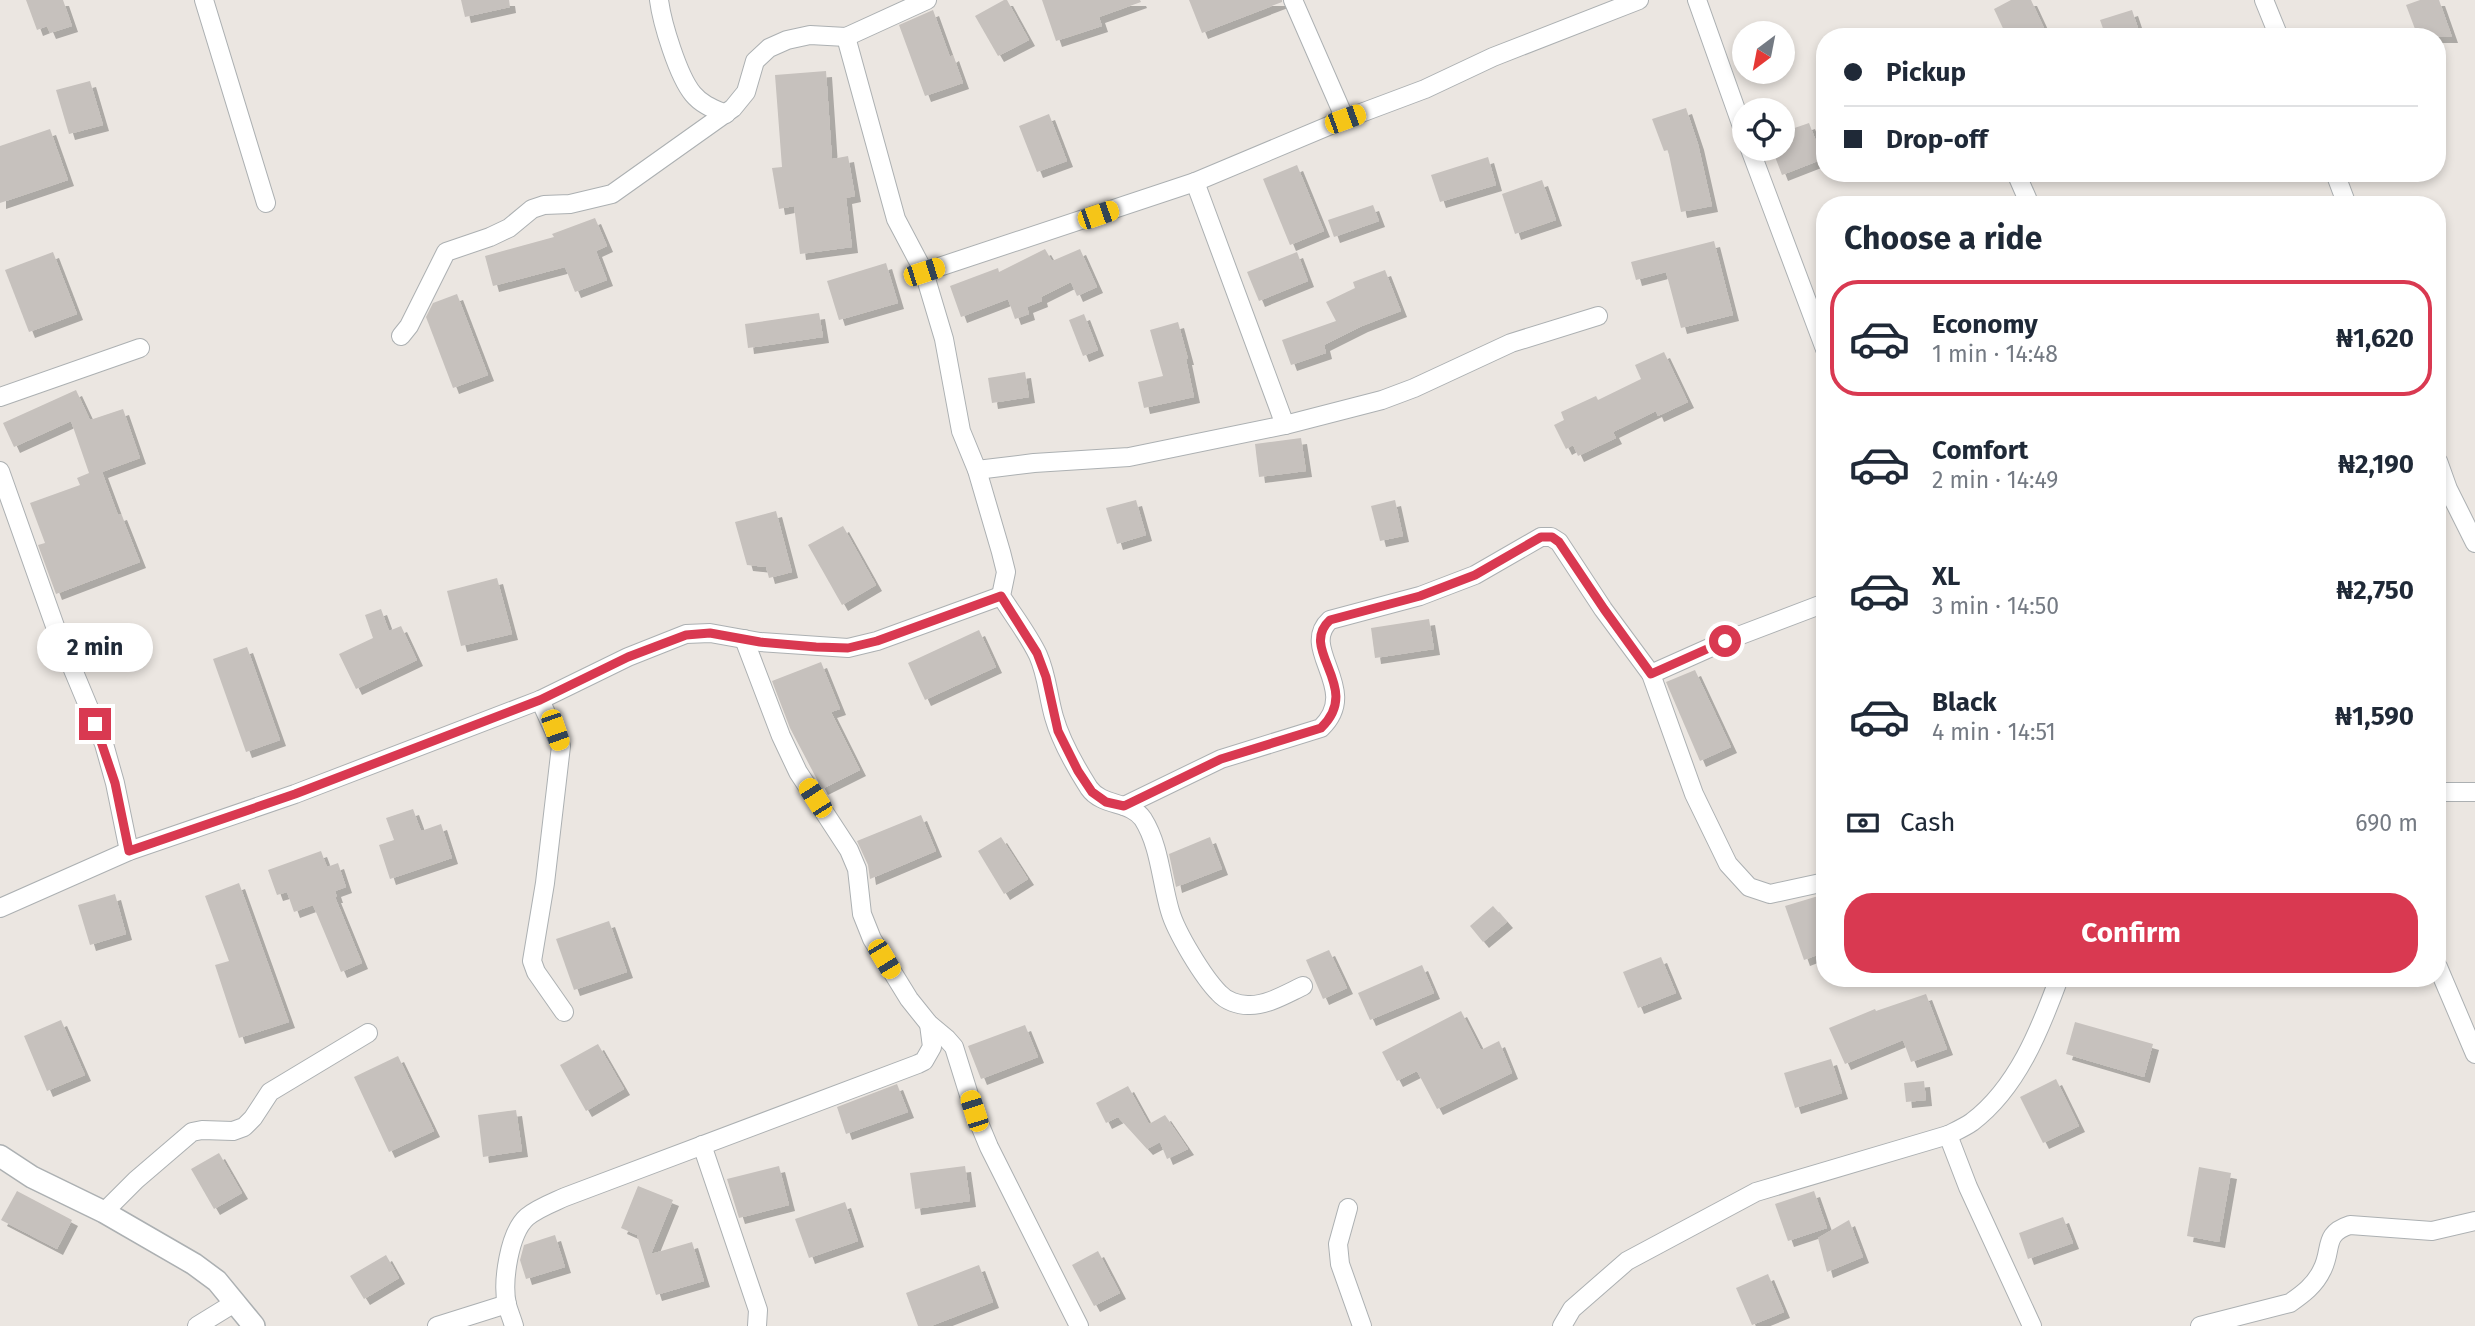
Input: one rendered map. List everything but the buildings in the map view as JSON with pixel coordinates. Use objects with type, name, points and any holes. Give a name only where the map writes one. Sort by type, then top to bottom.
[{"type":"street","points":[[205,0],[266,203]]},
{"type":"street","points":[[659,0],[680,72],[691,92],[708,107],[726,114]]},
{"type":"street","points":[[401,336],[409,326],[446,252],[509,228],[532,209],[544,205],[592,201],[612,194],[726,114],[746,92],[755,61],[769,48],[787,40],[810,35],[846,37],[927,0]]},
{"type":"street","points":[[1293,0],[1345,119]]},
{"type":"street","points":[[924,272],[1195,182],[1345,119],[1425,89],[1493,57],[1639,0]]},
{"type":"street","points":[[1697,0],[1732,98]]},
{"type":"street","points":[[2264,0],[2275,28]]},
{"type":"street","points":[[846,37],[896,219],[924,272],[944,339],[961,431],[977,470],[1006,572],[1001,596],[1037,653],[1046,677],[1058,731],[1092,792],[1106,802],[1124,806],[1142,817],[1156,850],[1176,926],[1196,962],[1219,994],[1238,1004],[1261,1004],[1303,986]]},
{"type":"street","points":[[1754,161],[1816,325]]},
{"type":"street","points":[[1195,182],[1285,425]]},
{"type":"street","points":[[977,470],[1034,463],[1129,457],[1285,425],[1382,400],[1511,343],[1598,316]]},
{"type":"street","points":[[0,397],[140,348]]},
{"type":"street","points":[[0,471],[56,629],[104,744],[129,851]]},
{"type":"street","points":[[2446,483],[2475,543]]},
{"type":"street","points":[[1124,806],[1221,759],[1321,728],[1330,719],[1336,698],[1333,678],[1321,650],[1319,637],[1322,627],[1330,620],[1420,596],[1475,575],[1541,537],[1552,537],[1559,542],[1651,674],[1694,794],[1728,864],[1749,887],[1770,894],[1816,884]]},
{"type":"street","points":[[0,908],[129,851],[295,794],[540,700],[628,657],[686,635],[710,633],[816,647],[848,648],[877,641],[1001,596]]},
{"type":"street","points":[[1651,674],[1725,641],[1816,606]]},
{"type":"street","points":[[744,639],[781,736],[798,772],[849,850],[857,869],[862,914],[872,939],[909,999],[929,1024],[954,1047],[974,1111],[989,1147],[1079,1326]]},
{"type":"street","points":[[540,700],[561,746],[545,883],[532,961],[536,972],[564,1012]]},
{"type":"street","points":[[2446,792],[2475,792]]},
{"type":"street","points":[[1562,1326],[1572,1309],[1627,1261],[1756,1192],[1948,1135],[1972,1122],[2008,1086],[2043,1021],[2056,987]]},
{"type":"street","points":[[2446,987],[2475,1054]]},
{"type":"street","points":[[514,1326],[507,1304],[507,1266],[516,1233],[525,1219],[565,1197],[924,1061],[932,1047],[929,1024]]},
{"type":"street","points":[[104,1212],[136,1180],[192,1132],[233,1131],[244,1127],[270,1092],[368,1033]]},
{"type":"street","points":[[1948,1135],[1968,1187],[2032,1326]]},
{"type":"street","points":[[702,1145],[758,1310],[757,1326]]},
{"type":"street","points":[[0,1156],[32,1177],[104,1212],[194,1264],[217,1281],[254,1326]]},
{"type":"street","points":[[1348,1208],[1338,1244],[1340,1264],[1362,1326]]},
{"type":"street","points":[[2200,1326],[2290,1303],[2299,1297],[2314,1284],[2324,1268],[2331,1236],[2338,1229],[2350,1226],[2432,1231],[2475,1221]]},
{"type":"street","points":[[197,1326],[236,1302]]},
{"type":"street","points":[[437,1326],[507,1304]]},
{"type":"route","points":[[95,724],[104,744],[115,783],[129,851],[295,794],[540,700],[659,643],[686,635],[710,633],[760,642],[848,648],[877,641],[1001,596],[1037,653],[1046,677],[1058,731],[1078,771],[1092,792],[1106,802],[1124,806],[1221,759],[1321,728],[1330,719],[1336,698],[1333,678],[1321,650],[1319,637],[1322,627],[1330,620],[1420,596],[1475,575],[1541,537],[1552,537],[1559,542],[1651,674],[1725,641]]}]
